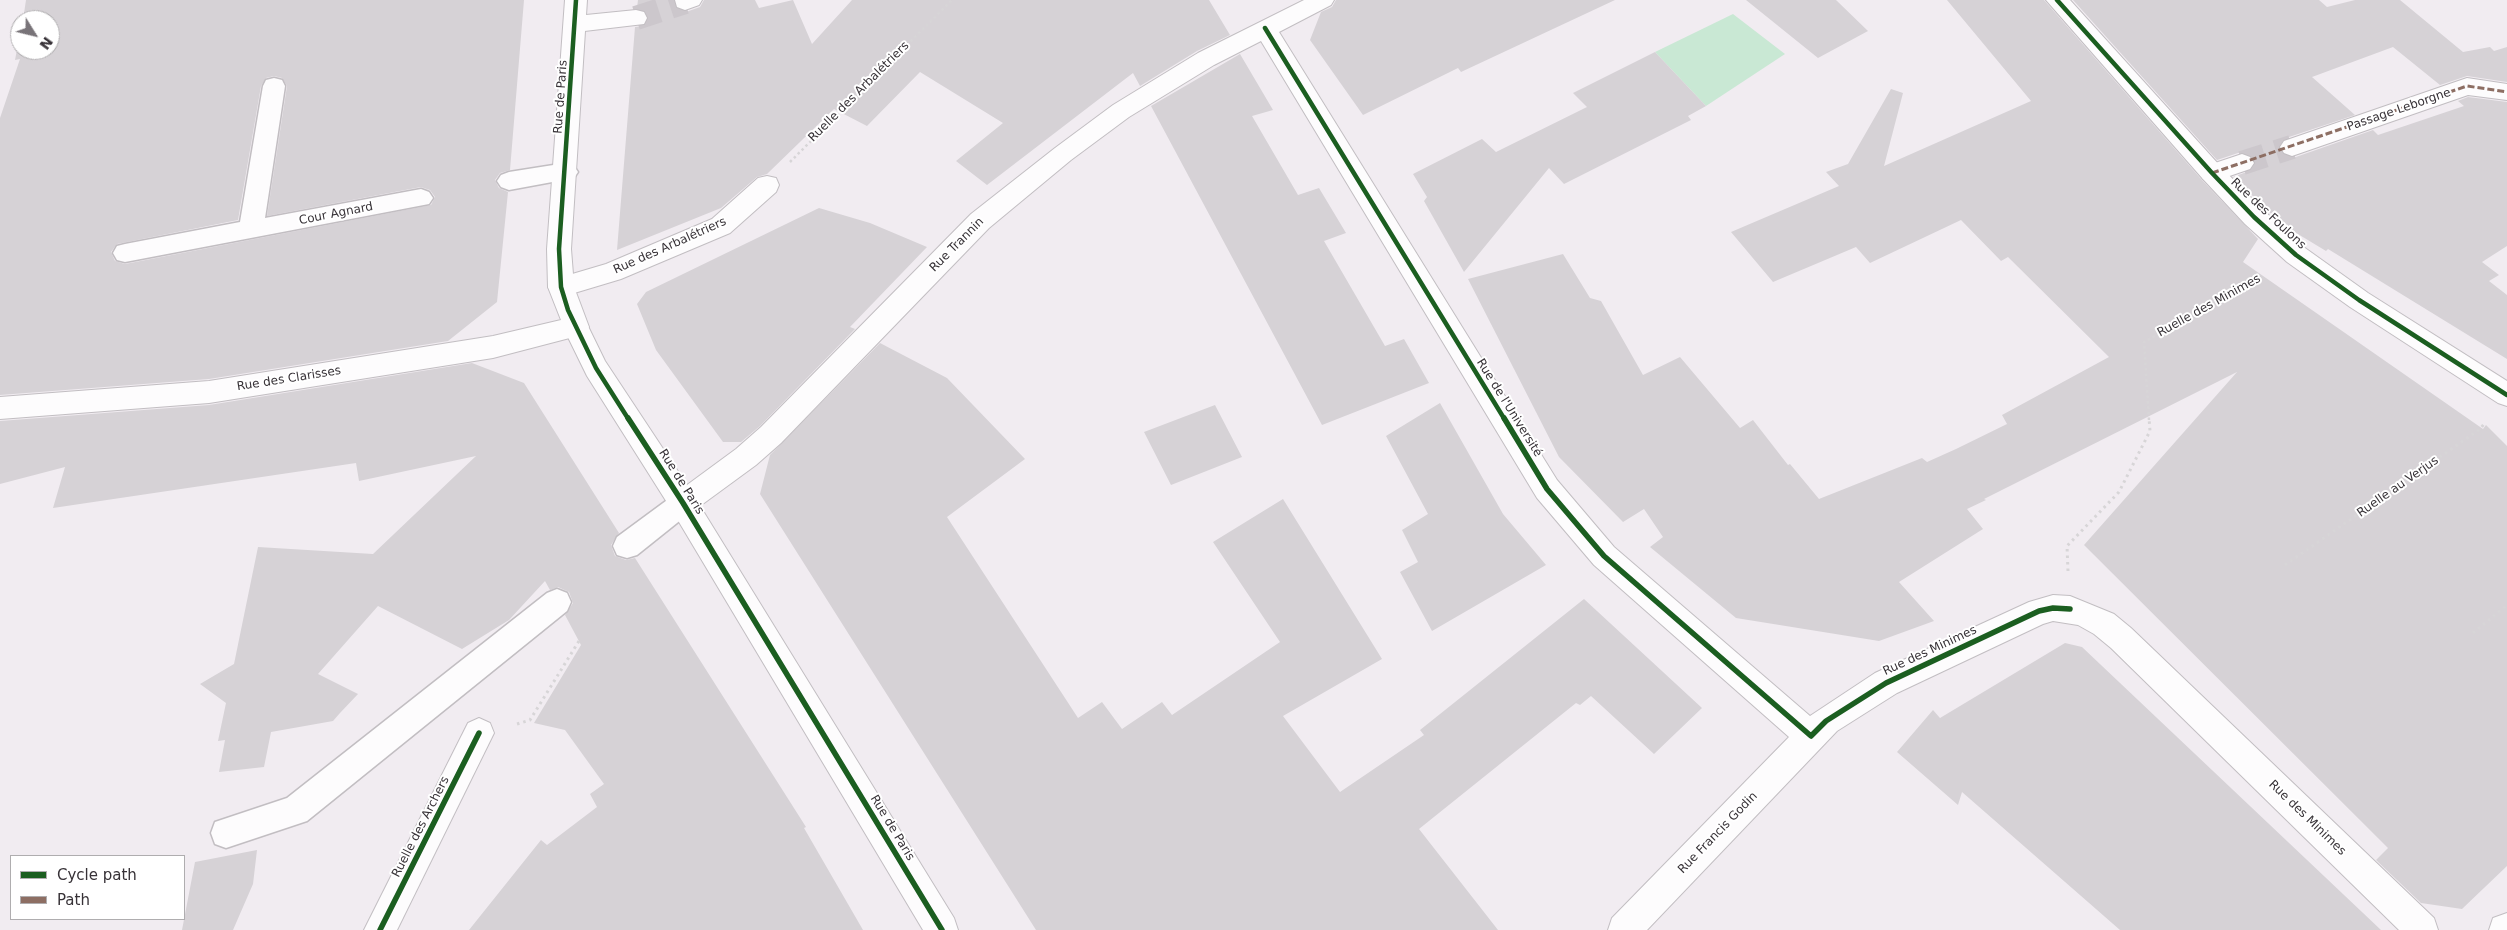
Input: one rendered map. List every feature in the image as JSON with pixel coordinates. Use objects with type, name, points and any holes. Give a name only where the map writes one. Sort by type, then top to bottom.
[{"type":"street","name":"Rue de Paris","points":[[576,0],[566,172],[559,249],[561,287],[576,327],[596,368],[682,503],[942,930]]},
{"type":"street","name":"Rue Trannin","points":[[682,503],[746,457],[771,435],[958,243],[1004,201],[1121,111],[1206,59],[1323,0]]},
{"type":"street","name":"Rue des Foulons","points":[[2057,0],[2212,173],[2254,217],[2296,255],[2360,300],[2507,395]]},
{"type":"street","points":[[576,24],[636,18]]},
{"type":"street","name":"Rue de l'Université","points":[[1265,28],[1542,480],[1565,511],[1604,556],[1811,736]]},
{"type":"street","name":"Passage Leborgne","points":[[2292,147],[2467,86],[2507,92]]},
{"type":"street","points":[[2212,173],[2242,163]]},
{"type":"street","name":"Rue des Arbalétriers","points":[[561,287],[612,272],[721,226],[768,184]]},
{"type":"street","name":"Rue des Clarisses","points":[[0,408],[208,392],[493,347],[576,327]]},
{"type":"street","name":"Rue des Minimes","points":[[1811,736],[1826,721],[1886,683],[2039,611],[2053,608],[2070,609],[2104,624],[2121,638],[2422,930]]},
{"type":"street","name":"Ruelle des Archers","points":[[380,930],[479,733]]},
{"type":"street","name":"Rue Francis Godin","points":[[1624,930],[1811,736]]},
{"type":"lane","points":[[251,230],[274,86]]},
{"type":"lane","points":[[509,181],[566,172]]},
{"type":"lane","name":"Cour Agnard","points":[[125,253],[421,198]]},
{"type":"lane","points":[[627,546],[682,503]]},
{"type":"lane","points":[[226,833],[296,810],[557,602]]},
{"type":"path","points":[[2473,633],[2507,604]]},
{"type":"path","points":[[479,733],[530,720],[579,641]]},
{"type":"green space","points":[[1733,14],[1785,54],[1706,106],[1655,52]]},
{"type":"building","points":[[26,0],[524,0],[510,170],[500,173],[495,180],[499,188],[508,192],[497,302],[448,341],[209,379],[0,395],[0,118],[20,60],[60,60],[60,10],[24,10]],"holes":[[[274,76],[282,78],[287,86],[267,216],[421,187],[430,190],[435,197],[431,205],[125,264],[115,261],[111,252],[117,244],[238,220],[261,86],[266,78]]]},
{"type":"building","points":[[638,0],[673,0],[676,9],[686,12],[700,7],[704,0],[755,0],[759,8],[793,0],[812,44],[852,0],[1209,0],[1230,35],[1197,51],[1140,86],[1133,73],[987,185],[956,161],[1003,123],[920,72],[867,126],[834,109],[767,174],[757,177],[721,208],[617,250],[635,27],[644,26],[649,19],[646,11],[637,8]]},
{"type":"building","points":[[1336,0],[1615,0],[1461,72],[1458,68],[1363,115],[1310,40],[1321,12],[1332,7]]},
{"type":"building","points":[[1746,0],[1836,0],[1868,31],[1818,58]]},
{"type":"building","points":[[1947,0],[2044,0],[2202,180],[2258,239],[2243,262],[2483,429],[2486,425],[2507,446],[2507,866],[2462,909],[2421,903],[2376,860],[2388,848],[2084,545],[2237,372],[1967,509],[1983,529],[1899,582],[1934,621],[1879,641],[1736,618],[1650,547],[1663,537],[1644,509],[1623,522],[1559,457],[1468,279],[1563,254],[1590,298],[1601,301],[1643,375],[1680,357],[1740,428],[1753,420],[1788,465],[1790,464],[1819,499],[1922,458],[1927,462],[1956,449],[2007,424],[2002,415],[2109,357],[2008,257],[2001,261],[1961,220],[1870,263],[1856,247],[1773,282],[1731,232],[1839,186],[1826,172],[1848,164],[1891,89],[1903,93],[1884,166],[2031,101]]},
{"type":"building","points":[[2073,0],[2319,0],[2327,7],[2355,0],[2400,0],[2463,52],[2490,47],[2494,51],[2507,47],[2507,82],[2467,76],[2440,85],[2393,47],[2312,77],[2355,115],[2283,139],[2278,146],[2282,154],[2293,158],[2373,130],[2378,135],[2464,106],[2458,101],[2468,97],[2507,102],[2507,246],[2482,262],[2499,275],[2489,281],[2507,295],[2507,359],[2328,249],[2326,251],[2283,225],[2233,177],[2252,170],[2256,164],[2252,156],[2241,152],[2217,160]]},
{"type":"building","points":[[1655,52],[1706,106],[1688,116],[1691,120],[1564,184],[1549,168],[1464,272],[1424,201],[1427,197],[1413,174],[1482,139],[1496,152],[1587,107],[1573,93]]},
{"type":"building","points":[[1240,54],[1273,110],[1252,116],[1298,195],[1319,188],[1346,233],[1324,241],[1385,346],[1404,339],[1429,383],[1322,425],[1151,106]]},
{"type":"building","points":[[819,208],[870,223],[927,247],[850,327],[855,329],[760,426],[741,442],[723,442],[656,350],[637,304],[646,292]]},
{"type":"building","points":[[880,343],[947,378],[1025,459],[947,517],[1078,718],[1102,702],[1122,729],[1162,702],[1172,715],[1280,642],[1213,542],[1283,499],[1382,659],[1283,716],[1340,792],[1424,735],[1420,730],[1584,599],[1702,708],[1654,754],[1591,696],[1580,705],[1576,703],[1419,829],[1498,930],[1036,930],[760,494],[770,455]]},
{"type":"building","points":[[472,363],[524,383],[619,533],[611,545],[615,556],[626,560],[635,558],[806,827],[804,828],[863,930],[469,930],[541,840],[547,845],[597,807],[590,794],[604,784],[565,730],[534,723],[581,645],[565,615],[573,603],[569,592],[558,587],[550,590],[545,581],[509,620],[462,649],[378,606],[318,674],[358,694],[333,721],[271,732],[264,767],[219,772],[225,740],[218,741],[226,703],[200,684],[234,664],[258,547],[373,554],[476,456],[359,481],[356,463],[53,508],[65,467],[0,484],[0,421],[209,405]]},
{"type":"building","points":[[1440,403],[1503,514],[1546,565],[1432,631],[1400,572],[1418,562],[1402,530],[1428,514],[1386,436]]},
{"type":"building","points":[[1215,405],[1242,457],[1171,485],[1144,432]]},
{"type":"building","points":[[2065,643],[2082,647],[2381,930],[2120,930],[1962,792],[1958,805],[1897,752],[1933,710],[1940,718]]},
{"type":"building","points":[[257,850],[253,884],[233,930],[182,930],[195,862]]},
{"type":"tunnel","points":[[636,18],[685,2]]},
{"type":"tunnel","points":[[2242,163],[2292,147]]},
{"type":"marked path","points":[[2212,173],[2467,86],[2507,92]]},
{"type":"cycle path","points":[[576,0],[559,249],[561,287],[568,310],[596,368],[683,503],[942,930]]},
{"type":"cycle path","points":[[2057,0],[2212,173],[2254,217],[2296,255],[2359,300],[2507,395]]},
{"type":"cycle path","points":[[1265,28],[1547,489],[1604,556],[1811,736],[1826,721],[1886,683],[2039,611],[2053,608],[2070,609]]},
{"type":"cycle path","points":[[380,930],[479,733]]}]
